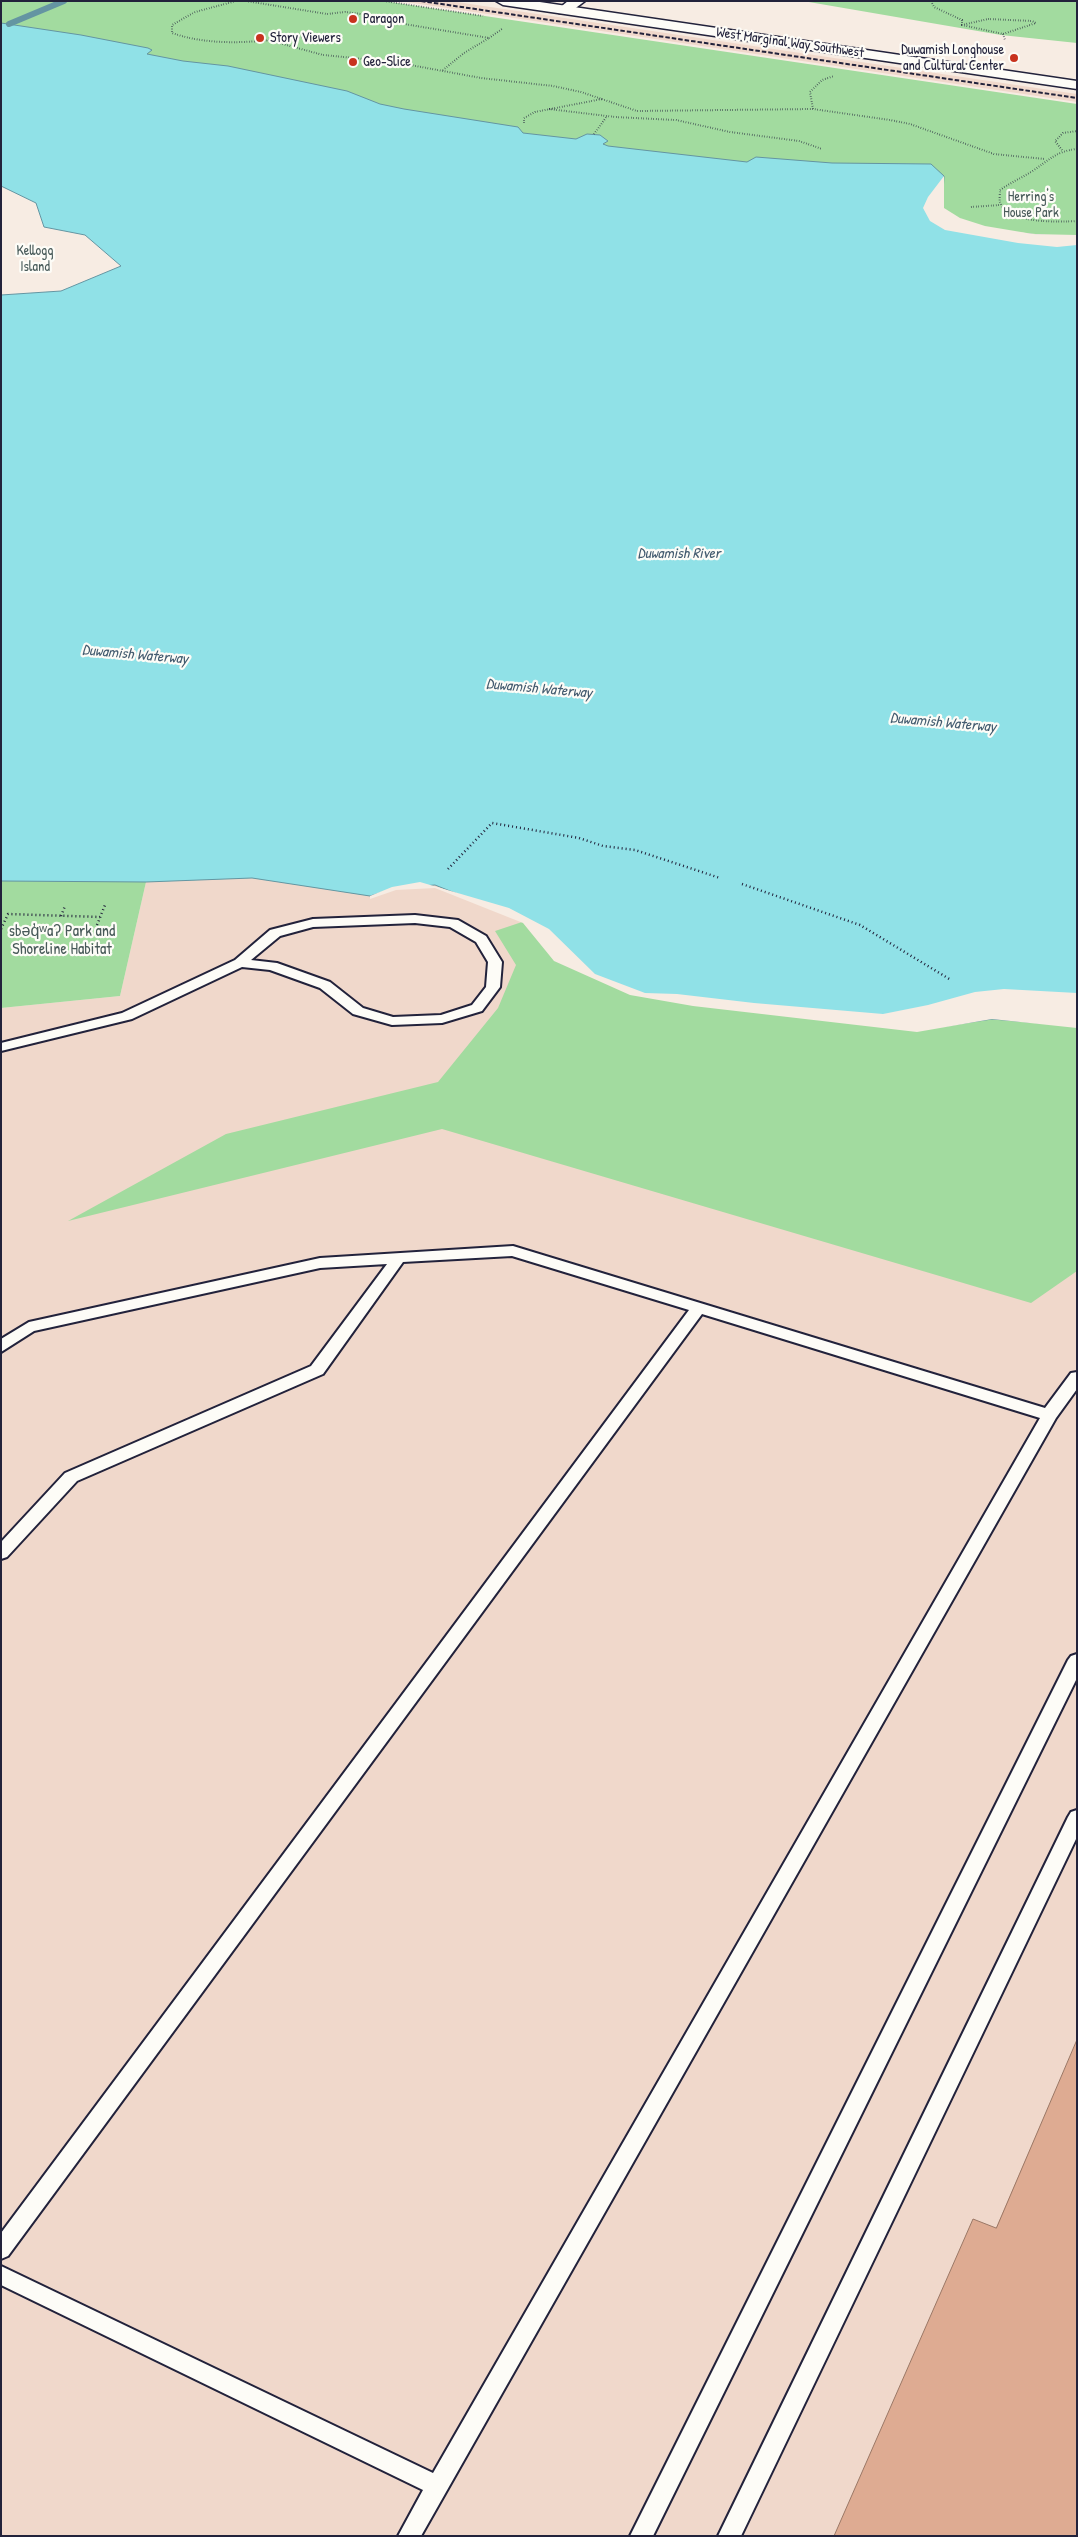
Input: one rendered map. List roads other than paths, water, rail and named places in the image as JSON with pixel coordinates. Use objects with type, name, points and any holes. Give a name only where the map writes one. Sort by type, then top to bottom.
[{"type":"main road","name":"West Marginal Way Southwest","points":[[503,1],[1077,85]]},
{"type":"main road","points":[[564,10],[578,1]]},
{"type":"lane","points":[[1,1046],[126,1016],[240,963],[275,932],[313,923],[415,919],[453,923],[481,939],[494,962],[493,987],[477,1008],[442,1020],[392,1021],[358,1012],[325,984],[272,966],[240,963]]},
{"type":"lane","points":[[1,1347],[28,1327],[320,1262],[513,1251],[1049,1415]]},
{"type":"lane","points":[[1,1553],[71,1477],[317,1370],[399,1258]]},
{"type":"lane","points":[[1,2250],[698,1308]]},
{"type":"lane","points":[[408,2536],[1049,1415],[1077,1377]]},
{"type":"lane","points":[[641,2536],[1077,1660]]},
{"type":"lane","points":[[729,2536],[1077,1817]]},
{"type":"lane","points":[[1,2275],[437,2486]]},
{"type":"water","name":"Duwamish River","points":[[1,23],[81,35],[148,48],[152,50],[147,54],[183,61],[228,66],[347,91],[380,104],[518,127],[523,133],[576,139],[587,134],[600,135],[608,141],[603,144],[608,146],[747,162],[756,157],[832,163],[931,164],[944,176],[942,209],[957,218],[990,229],[1007,232],[1077,238],[1077,1026],[992,1019],[918,1030],[630,992],[556,959],[525,921],[435,885],[396,888],[370,896],[252,878],[146,882],[1,881],[1,295],[61,291],[121,266],[85,235],[44,227],[36,203],[1,186]]},
{"type":"waterway","points":[[9,24],[64,1]]},
{"type":"railway","points":[[421,1],[1077,98]]},
{"type":"place","name":"Paragon","points":[[353,19]]},
{"type":"place","name":"Story Viewers","points":[[260,38]]},
{"type":"place","name":"Duwamish Longhouse and Cultural Center","points":[[1014,58]]},
{"type":"place","name":"Geo-Slice","points":[[353,62]]},
{"type":"park label","name":"Herring's House Park","points":[[1031,206]]},
{"type":"park label","name":"Kellogg Island","points":[[35,260]]},
{"type":"park label","name":"sbəq̓ʷaʔ Park and Shoreline Habitat","points":[[62,941]]},
{"type":"water label","name":"Duwamish Waterway","points":[[135,655]]},
{"type":"water label","name":"Duwamish Waterway","points":[[539,689]]},
{"type":"water label","name":"Duwamish Waterway","points":[[943,723]]}]
